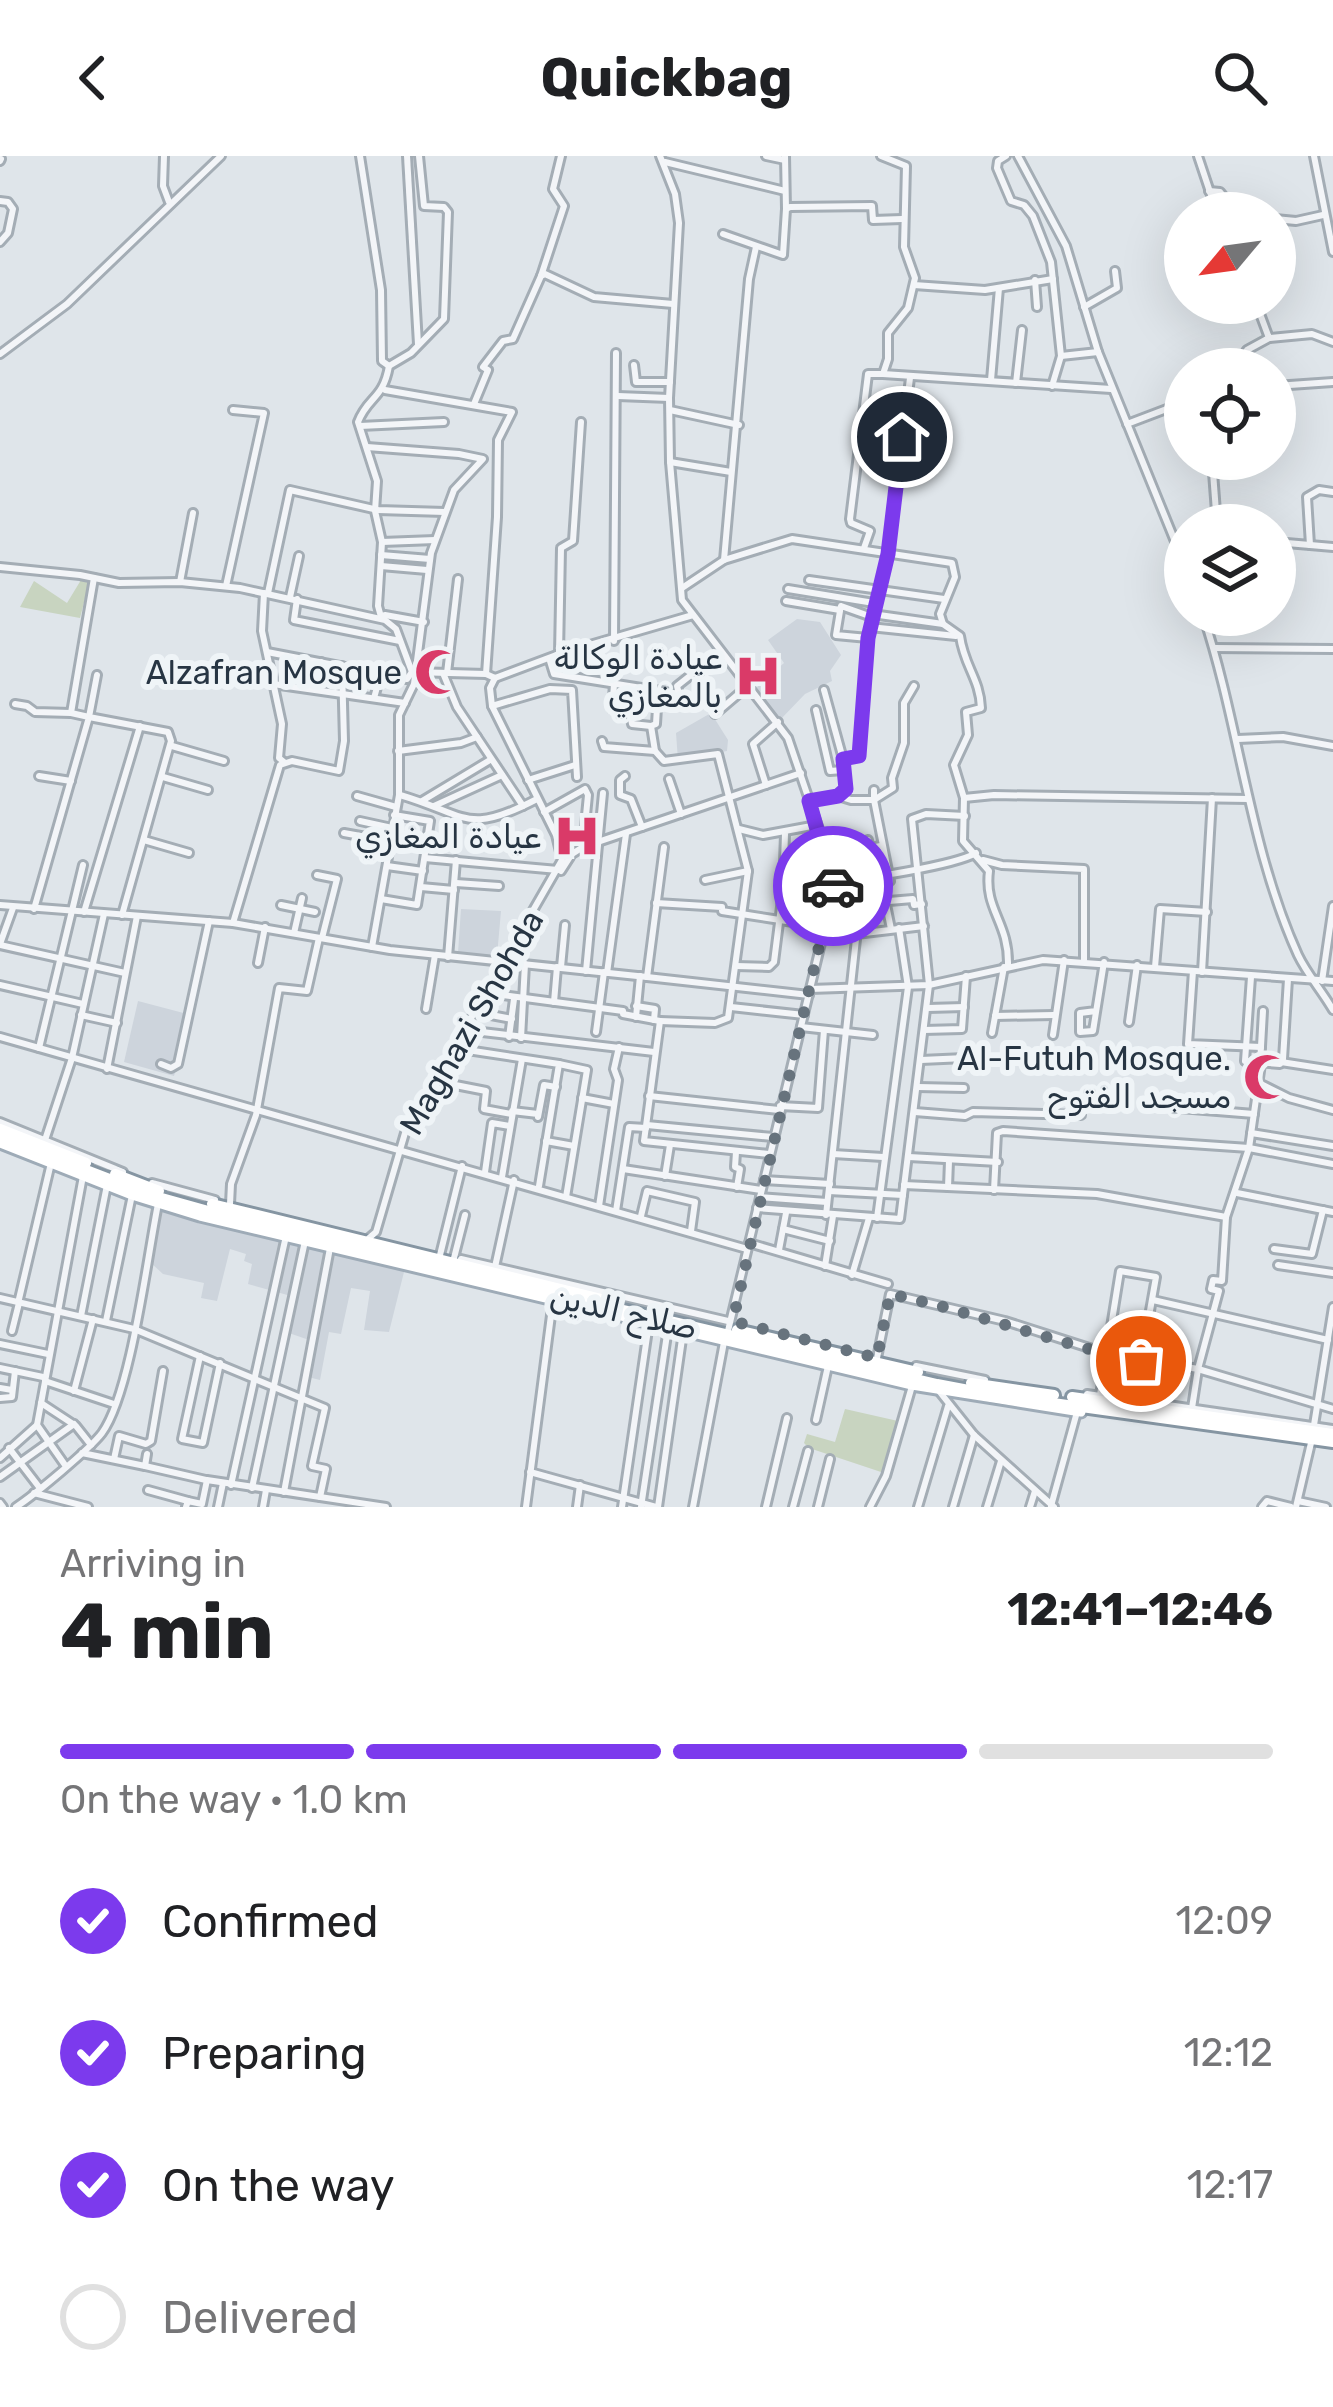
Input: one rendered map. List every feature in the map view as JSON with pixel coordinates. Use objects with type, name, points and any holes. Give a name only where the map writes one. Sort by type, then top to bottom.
[{"type":"highway","name":"صلاح الدين","points":[[0,1133],[25,1149],[151,1195],[729,1329],[915,1379],[995,1396],[1280,1422],[1333,1438]]},
{"type":"highway","name":"صلاح الدين","points":[[0,1133],[161,1192],[382,1247]]},
{"type":"highway","name":"صلاح الدين","points":[[455,1264],[508,1287],[623,1314],[816,1346],[915,1379],[1010,1387],[1333,1438]]},
{"type":"main road","points":[[25,1149],[158,1204],[683,1332],[729,1329],[828,1366],[1077,1412],[1311,1443],[1333,1438]]},
{"type":"street","points":[[164,156],[163,186],[169,202]]},
{"type":"street","points":[[0,354],[67,304],[221,156]]},
{"type":"street","points":[[360,156],[381,290],[382,361],[389,366]]},
{"type":"street","points":[[407,156],[418,346]]},
{"type":"street","points":[[381,617],[377,481],[360,415],[385,390],[389,366],[444,320],[448,216],[443,207],[424,206],[419,156]]},
{"type":"street","points":[[474,404],[488,370],[483,367],[503,340],[513,339],[541,276],[564,206],[553,188],[561,156]]},
{"type":"street","points":[[723,234],[786,253],[785,158],[766,156]]},
{"type":"street","points":[[880,156],[906,166],[904,247],[915,272],[908,308],[888,333],[883,374]]},
{"type":"street","points":[[1006,156],[997,168],[1011,201],[1024,205],[1033,216],[1051,262],[1061,356],[1052,386]]},
{"type":"street","points":[[1018,156],[1066,246],[1098,352],[1164,515]]},
{"type":"street","points":[[1198,156],[1209,191],[1220,192]]},
{"type":"street","points":[[1314,156],[1333,252]]},
{"type":"street","points":[[661,158],[785,191]]},
{"type":"street","points":[[661,158],[675,194],[679,223],[669,398],[682,600],[778,722],[801,773],[832,880],[693,1507]]},
{"type":"street","points":[[0,201],[13,209],[8,233],[0,242]]},
{"type":"street","points":[[786,209],[872,206],[873,220],[902,219]]},
{"type":"street","points":[[1296,221],[1327,213]]},
{"type":"street","points":[[724,560],[749,279],[756,247]]},
{"type":"street","points":[[1084,307],[1117,288],[1115,271]]},
{"type":"street","points":[[541,276],[594,297],[673,304]]},
{"type":"street","points":[[913,285],[974,290],[1053,279]]},
{"type":"street","points":[[1036,280],[1037,307]]},
{"type":"street","points":[[991,380],[999,287]]},
{"type":"street","points":[[1264,324],[1269,338]]},
{"type":"street","points":[[1016,383],[1022,330]]},
{"type":"street","points":[[1251,348],[1269,338],[1312,334],[1333,342]]},
{"type":"street","points":[[1061,356],[1098,352]]},
{"type":"street","points":[[614,641],[616,353]]},
{"type":"street","points":[[634,365],[636,382],[670,382]]},
{"type":"street","points":[[864,548],[871,535],[851,524],[868,374],[1112,389]]},
{"type":"street","points":[[843,759],[859,756],[868,638],[888,554],[910,378]]},
{"type":"street","points":[[1296,385],[1333,382]]},
{"type":"street","points":[[385,390],[512,412],[498,440],[486,674]]},
{"type":"street","points":[[617,396],[669,398]]},
{"type":"street","points":[[226,586],[264,413],[233,410]]},
{"type":"street","points":[[670,410],[739,425]]},
{"type":"street","points":[[1127,424],[1164,410]]},
{"type":"street","points":[[360,426],[444,422]]},
{"type":"street","points":[[559,654],[561,548],[573,541],[581,422]]},
{"type":"street","points":[[267,652],[407,679],[412,672],[424,622],[434,540],[460,480],[482,457],[367,447]]},
{"type":"street","points":[[670,462],[732,472]]},
{"type":"street","points":[[342,666],[344,741],[339,771],[284,762],[279,758],[278,684],[262,631],[290,490],[382,511],[445,512]]},
{"type":"street","points":[[1310,545],[1307,497],[1319,490],[1333,491]]},
{"type":"street","points":[[180,582],[193,513]]},
{"type":"street","points":[[681,589],[724,560],[792,539],[864,548],[952,563],[955,577],[940,614],[944,624]]},
{"type":"street","points":[[382,542],[434,540]]},
{"type":"street","points":[[1296,544],[1333,547]]},
{"type":"street","points":[[381,555],[430,559]]},
{"type":"street","points":[[299,556],[294,620],[400,641]]},
{"type":"street","points":[[381,566],[427,570]]},
{"type":"street","points":[[0,567],[119,583],[226,586],[381,617],[396,629],[414,684],[399,715],[399,794],[372,947]]},
{"type":"street","points":[[71,713],[94,578]]},
{"type":"street","points":[[458,579],[445,673],[457,707],[523,806]]},
{"type":"street","points":[[809,580],[944,599]]},
{"type":"street","points":[[788,589],[874,603]]},
{"type":"street","points":[[786,601],[840,610]]},
{"type":"street","points":[[868,638],[836,635],[841,606],[851,612],[944,624],[960,636],[964,660],[980,684],[981,708],[966,712],[968,735],[954,765],[964,798],[963,841],[989,872],[987,894],[1006,932],[1006,966],[992,1033]]},
{"type":"street","points":[[412,672],[495,678],[693,615]]},
{"type":"street","points":[[381,617],[424,622]]},
{"type":"street","points":[[870,627],[960,636]]},
{"type":"street","points":[[1210,636],[1258,838],[1289,933],[1333,1010]]},
{"type":"street","points":[[1214,648],[1333,649]]},
{"type":"street","points":[[554,674],[681,694],[677,686],[721,651]]},
{"type":"street","points":[[278,684],[288,657]]},
{"type":"street","points":[[550,661],[557,689]]},
{"type":"street","points":[[317,688],[321,662]]},
{"type":"street","points":[[374,698],[381,673]]},
{"type":"street","points":[[34,909],[97,675]]},
{"type":"street","points":[[495,678],[490,688],[492,706],[536,799],[556,835],[572,850],[801,773]]},
{"type":"street","points":[[278,684],[405,703]]},
{"type":"street","points":[[612,709],[614,685]]},
{"type":"street","points":[[715,714],[749,686]]},
{"type":"street","points":[[809,801],[838,796],[874,800],[892,788],[904,743],[904,703],[914,686]]},
{"type":"street","points":[[626,687],[632,724],[656,724],[658,691]]},
{"type":"street","points":[[492,706],[557,689],[572,690],[577,777]]},
{"type":"street","points":[[824,690],[843,759],[846,789],[838,796]]},
{"type":"street","points":[[15,704],[35,712],[71,713],[168,732],[172,746],[122,915]]},
{"type":"street","points":[[816,710],[830,771],[843,770]]},
{"type":"street","points":[[766,785],[753,744],[778,722]]},
{"type":"street","points":[[84,912],[140,726]]},
{"type":"street","points":[[488,994],[623,1011],[657,1021],[720,1022],[728,1018],[748,872],[730,797],[718,754],[664,761],[655,751],[651,726]]},
{"type":"street","points":[[398,751],[461,743],[477,736]]},
{"type":"street","points":[[1238,739],[1283,737],[1333,746]]},
{"type":"street","points":[[602,741],[604,747],[655,751]]},
{"type":"street","points":[[172,746],[224,761]]},
{"type":"street","points":[[422,801],[491,759]]},
{"type":"street","points":[[233,923],[276,775],[284,762]]},
{"type":"street","points":[[528,780],[574,765]]},
{"type":"street","points":[[434,806],[502,775]]},
{"type":"street","points":[[39,776],[71,781]]},
{"type":"street","points":[[625,776],[620,780],[620,795],[632,799],[642,827]]},
{"type":"street","points":[[163,777],[208,790]]},
{"type":"street","points":[[669,779],[681,814]]},
{"type":"street","name":"Maghazi Shohda","points":[[369,1238],[376,1232],[401,1149],[572,850],[588,795],[585,789],[544,812]]},
{"type":"street","points":[[874,790],[890,881],[882,885]]},
{"type":"street","points":[[586,970],[603,793]]},
{"type":"street","points":[[399,794],[476,822],[536,799]]},
{"type":"street","points":[[357,796],[430,821],[417,905],[381,899]]},
{"type":"street","points":[[964,798],[1250,799]]},
{"type":"street","points":[[1212,798],[1207,912],[1188,1044],[1261,1047]]},
{"type":"street","points":[[758,1208],[900,1219],[929,985],[912,818],[965,816]]},
{"type":"street","points":[[360,821],[392,828]]},
{"type":"street","points":[[738,829],[784,834],[817,825]]},
{"type":"street","points":[[344,832],[427,848]]},
{"type":"street","points":[[596,1032],[626,833]]},
{"type":"street","points":[[736,966],[769,967],[774,962],[784,834]]},
{"type":"street","points":[[144,840],[190,854]]},
{"type":"street","points":[[868,840],[869,848],[881,846]]},
{"type":"street","points":[[636,1017],[664,847]]},
{"type":"street","points":[[832,880],[876,877],[954,862],[976,853]]},
{"type":"street","points":[[425,858],[558,873]]},
{"type":"street","points":[[448,957],[457,860]]},
{"type":"street","points":[[983,860],[1002,866],[1084,869],[1084,960]]},
{"type":"street","points":[[39,1048],[83,865]]},
{"type":"street","points":[[387,866],[423,872]]},
{"type":"street","points":[[705,880],[748,872]]},
{"type":"street","points":[[230,1204],[279,988],[307,992],[337,879],[317,875]]},
{"type":"street","points":[[852,1275],[879,1194],[908,987],[895,928],[876,877]]},
{"type":"street","points":[[824,1266],[856,934],[852,881]]},
{"type":"street","points":[[422,887],[499,886]]},
{"type":"street","points":[[783,891],[802,893]]},
{"type":"street","points":[[294,933],[302,898]]},
{"type":"street","points":[[887,901],[913,899],[914,905],[922,904]]},
{"type":"street","points":[[656,903],[722,908],[825,927]]},
{"type":"street","points":[[281,904],[314,912]]},
{"type":"street","points":[[0,905],[233,923],[436,956],[810,992],[929,985],[1006,966],[1064,960],[1333,981]]},
{"type":"street","points":[[1318,980],[1333,906]]},
{"type":"street","points":[[14,907],[0,944],[127,973]]},
{"type":"street","points":[[1155,968],[1160,909],[1207,912]]},
{"type":"street","points":[[45,1140],[72,1058],[104,914]]},
{"type":"street","points":[[107,1069],[137,916]]},
{"type":"street","points":[[161,1064],[171,1068],[178,1064],[209,921]]},
{"type":"street","points":[[554,1002],[565,925]]},
{"type":"street","points":[[856,934],[924,926]]},
{"type":"street","points":[[258,963],[265,927]]},
{"type":"street","points":[[426,1010],[436,956]]},
{"type":"street","points":[[1053,1035],[1064,960]]},
{"type":"street","points":[[1096,1011],[1104,962]]},
{"type":"street","points":[[516,1038],[525,963]]},
{"type":"street","points":[[1129,1022],[1137,965]]},
{"type":"street","points":[[924,1030],[962,1029],[966,976]]},
{"type":"street","points":[[1251,976],[1245,1061],[1333,1070]]},
{"type":"street","points":[[1281,1062],[1288,979]]},
{"type":"street","points":[[0,985],[83,1004]]},
{"type":"street","points":[[502,1177],[519,1059],[512,1018],[519,998]]},
{"type":"street","points":[[636,1006],[655,1009],[657,1021],[644,1141],[769,1154]]},
{"type":"street","points":[[731,1007],[804,1016]]},
{"type":"street","points":[[928,1008],[964,1007]]},
{"type":"street","points":[[477,1012],[512,1018]]},
{"type":"street","points":[[1192,1408],[1219,1291],[1211,1289],[1213,1280],[1222,1281],[1226,1217],[1249,1148],[1263,1012]]},
{"type":"street","points":[[81,1015],[117,1023]]},
{"type":"street","points":[[492,1034],[493,1016]]},
{"type":"street","points":[[995,1016],[1054,1016]]},
{"type":"street","points":[[801,1027],[873,1035]]},
{"type":"street","points":[[466,1030],[655,1052]]},
{"type":"street","points":[[650,1096],[818,1108],[824,1030]]},
{"type":"street","points":[[0,1037],[888,1284]]},
{"type":"street","points":[[599,1206],[619,1047]]},
{"type":"street","points":[[455,1049],[586,1070],[566,1197]]},
{"type":"street","points":[[921,1060],[965,1058]]},
{"type":"street","points":[[538,1188],[559,1064]]},
{"type":"street","points":[[436,1081],[486,1090],[484,1108],[539,1115],[544,1085],[556,1087]]},
{"type":"street","points":[[1258,1084],[1288,1099],[1333,1110]]},
{"type":"street","points":[[918,1087],[964,1088]]},
{"type":"street","points":[[582,1098],[615,1104]]},
{"type":"street","points":[[1168,1107],[1254,1114]]},
{"type":"street","points":[[915,1112],[965,1117],[973,1112],[1082,1115]]},
{"type":"street","points":[[1055,1133],[1056,1115]]},
{"type":"street","points":[[485,1172],[492,1123],[509,1126]]},
{"type":"street","points":[[616,1210],[629,1126],[773,1137]]},
{"type":"street","points":[[665,1176],[666,1128]]},
{"type":"street","points":[[680,1145],[681,1129]]},
{"type":"street","points":[[0,1133],[45,1140],[141,1180],[369,1238],[382,1247],[440,1255],[455,1264],[495,1267],[727,1322],[729,1329]]},
{"type":"street","points":[[994,1190],[997,1133],[1249,1148],[1333,1164]]},
{"type":"street","points":[[1251,1133],[1333,1146]]},
{"type":"street","points":[[546,1141],[574,1146]]},
{"type":"street","points":[[489,1147],[506,1150]]},
{"type":"street","name":"Maghazi Shohda","points":[[382,1247],[380,1233],[401,1149]]},
{"type":"street","points":[[736,1151],[737,1187]]},
{"type":"street","points":[[833,1154],[884,1157]]},
{"type":"street","points":[[909,1157],[998,1162]]},
{"type":"street","points":[[948,1187],[949,1159]]},
{"type":"street","points":[[12,1331],[51,1163]]},
{"type":"street","points":[[440,1255],[461,1166]]},
{"type":"street","points":[[623,1169],[827,1202]]},
{"type":"street","points":[[0,1458],[37,1425],[83,1176]]},
{"type":"street","points":[[495,1267],[514,1180]]},
{"type":"street","points":[[764,1180],[903,1195]]},
{"type":"street","points":[[904,1185],[1097,1194],[1226,1217]]},
{"type":"street","points":[[81,1316],[107,1186]]},
{"type":"street","points":[[640,1217],[647,1191],[695,1202],[691,1231]]},
{"type":"street","points":[[1237,1192],[1328,1211],[1312,1254],[1274,1250]]},
{"type":"street","points":[[106,1322],[132,1195]]},
{"type":"street","points":[[16,1507],[91,1445],[107,1425],[134,1329],[158,1204]]},
{"type":"street","points":[[778,1250],[786,1212]]},
{"type":"street","points":[[455,1264],[465,1215]]},
{"type":"street","points":[[783,1229],[830,1241]]},
{"type":"street","points":[[218,1507],[255,1377],[286,1237]]},
{"type":"street","points":[[252,1488],[305,1241]]},
{"type":"street","points":[[284,1492],[331,1248]]},
{"type":"street","points":[[1278,1265],[1333,1273]]},
{"type":"street","points":[[1100,1395],[1120,1271],[1156,1276],[1141,1361]]},
{"type":"street","points":[[877,1358],[890,1294],[1005,1321],[1105,1354],[1198,1369],[1333,1409]]},
{"type":"street","points":[[0,1297],[134,1329],[325,1408],[312,1466],[326,1469],[325,1501]]},
{"type":"street","points":[[526,1507],[553,1300]]},
{"type":"street","points":[[1153,1300],[1328,1340]]},
{"type":"street","points":[[1314,1425],[1333,1307]]},
{"type":"street","points":[[1114,1311],[1126,1312]]},
{"type":"street","points":[[74,1391],[93,1319]]},
{"type":"street","points":[[622,1507],[649,1323]]},
{"type":"street","points":[[641,1504],[668,1328]]},
{"type":"street","points":[[530,1472],[657,1507],[683,1332]]},
{"type":"street","points":[[48,1354],[1,1345],[0,1364],[115,1404]]},
{"type":"street","points":[[816,1346],[1010,1387],[1314,1425],[1333,1438]]},
{"type":"street","points":[[200,1356],[182,1439],[203,1443],[220,1364]]},
{"type":"street","points":[[816,1420],[828,1366]]},
{"type":"street","points":[[0,1399],[12,1397],[15,1371]]},
{"type":"street","points":[[114,1460],[119,1436],[146,1444],[151,1441],[163,1371]]},
{"type":"street","points":[[870,1507],[886,1476],[915,1379]]},
{"type":"street","points":[[0,1388],[12,1390]]},
{"type":"street","points":[[939,1390],[974,1435],[1052,1506],[1077,1412]]},
{"type":"street","points":[[41,1403],[74,1424],[91,1445]]},
{"type":"street","points":[[918,1507],[948,1406]]},
{"type":"street","points":[[766,1507],[787,1418]]},
{"type":"street","points":[[0,1477],[74,1424]]},
{"type":"street","points":[[37,1425],[65,1466]]},
{"type":"street","points":[[953,1507],[974,1435]]},
{"type":"street","points":[[1295,1505],[1311,1443]]},
{"type":"street","points":[[9,1448],[20,1462],[32,1496]]},
{"type":"street","points":[[794,1507],[808,1450]]},
{"type":"street","points":[[82,1453],[228,1484],[386,1507]]},
{"type":"street","points":[[145,1466],[147,1454]]},
{"type":"street","points":[[818,1507],[830,1459]]},
{"type":"street","points":[[987,1507],[1001,1461]]},
{"type":"street","points":[[148,1490],[187,1504],[202,1504],[207,1480]]},
{"type":"street","points":[[577,1507],[580,1485]]},
{"type":"street","points":[[262,1507],[266,1490]]},
{"type":"street","points":[[1030,1507],[1035,1491]]},
{"type":"street","points":[[32,1496],[88,1507]]},
{"type":"street","points":[[1262,1507],[1267,1501],[1326,1507]]},
{"type":"shaded area","points":[[797,619],[820,622],[841,655],[830,671],[832,681],[805,694],[780,720],[755,689],[784,663],[768,640]]},
{"type":"shaded area","points":[[711,713],[728,740],[727,751],[678,760],[676,733]]},
{"type":"shaded area","points":[[461,909],[501,911],[497,956],[458,953]]},
{"type":"shaded area","points":[[138,1001],[191,1015],[174,1076],[124,1062]]},
{"type":"shaded area","points":[[160,1208],[405,1268],[389,1332],[364,1330],[370,1291],[351,1288],[341,1334],[329,1332],[320,1380],[308,1377],[315,1342],[283,1331],[291,1296],[248,1284],[252,1264],[244,1261],[246,1254],[230,1249],[217,1301],[201,1298],[204,1283],[163,1274],[151,1263]]},
{"type":"green space","points":[[81,580],[89,583],[80,618],[20,607],[34,581],[67,603]]},
{"type":"green space","points":[[845,1409],[898,1421],[884,1473],[804,1443],[807,1434],[835,1442]]},
{"type":"way so far","points":[[833,886],[747,1249],[736,1322],[877,1358],[890,1294],[1141,1361]]},
{"type":"place","name":"Alzafran Mosque","points":[[438,672]]},
{"type":"place","name":"عيادة الوكالة بالمغازي","points":[[758,676]]},
{"type":"place","name":"عيادة المغازي","points":[[577,836]]},
{"type":"place","name":"Al-Futuh Mosque. مسجد الفتوح","points":[[1267,1077]]},
{"type":"route","points":[[833,886],[809,801],[838,796],[846,789],[843,759],[859,756],[868,638],[888,554],[902,437]]}]
